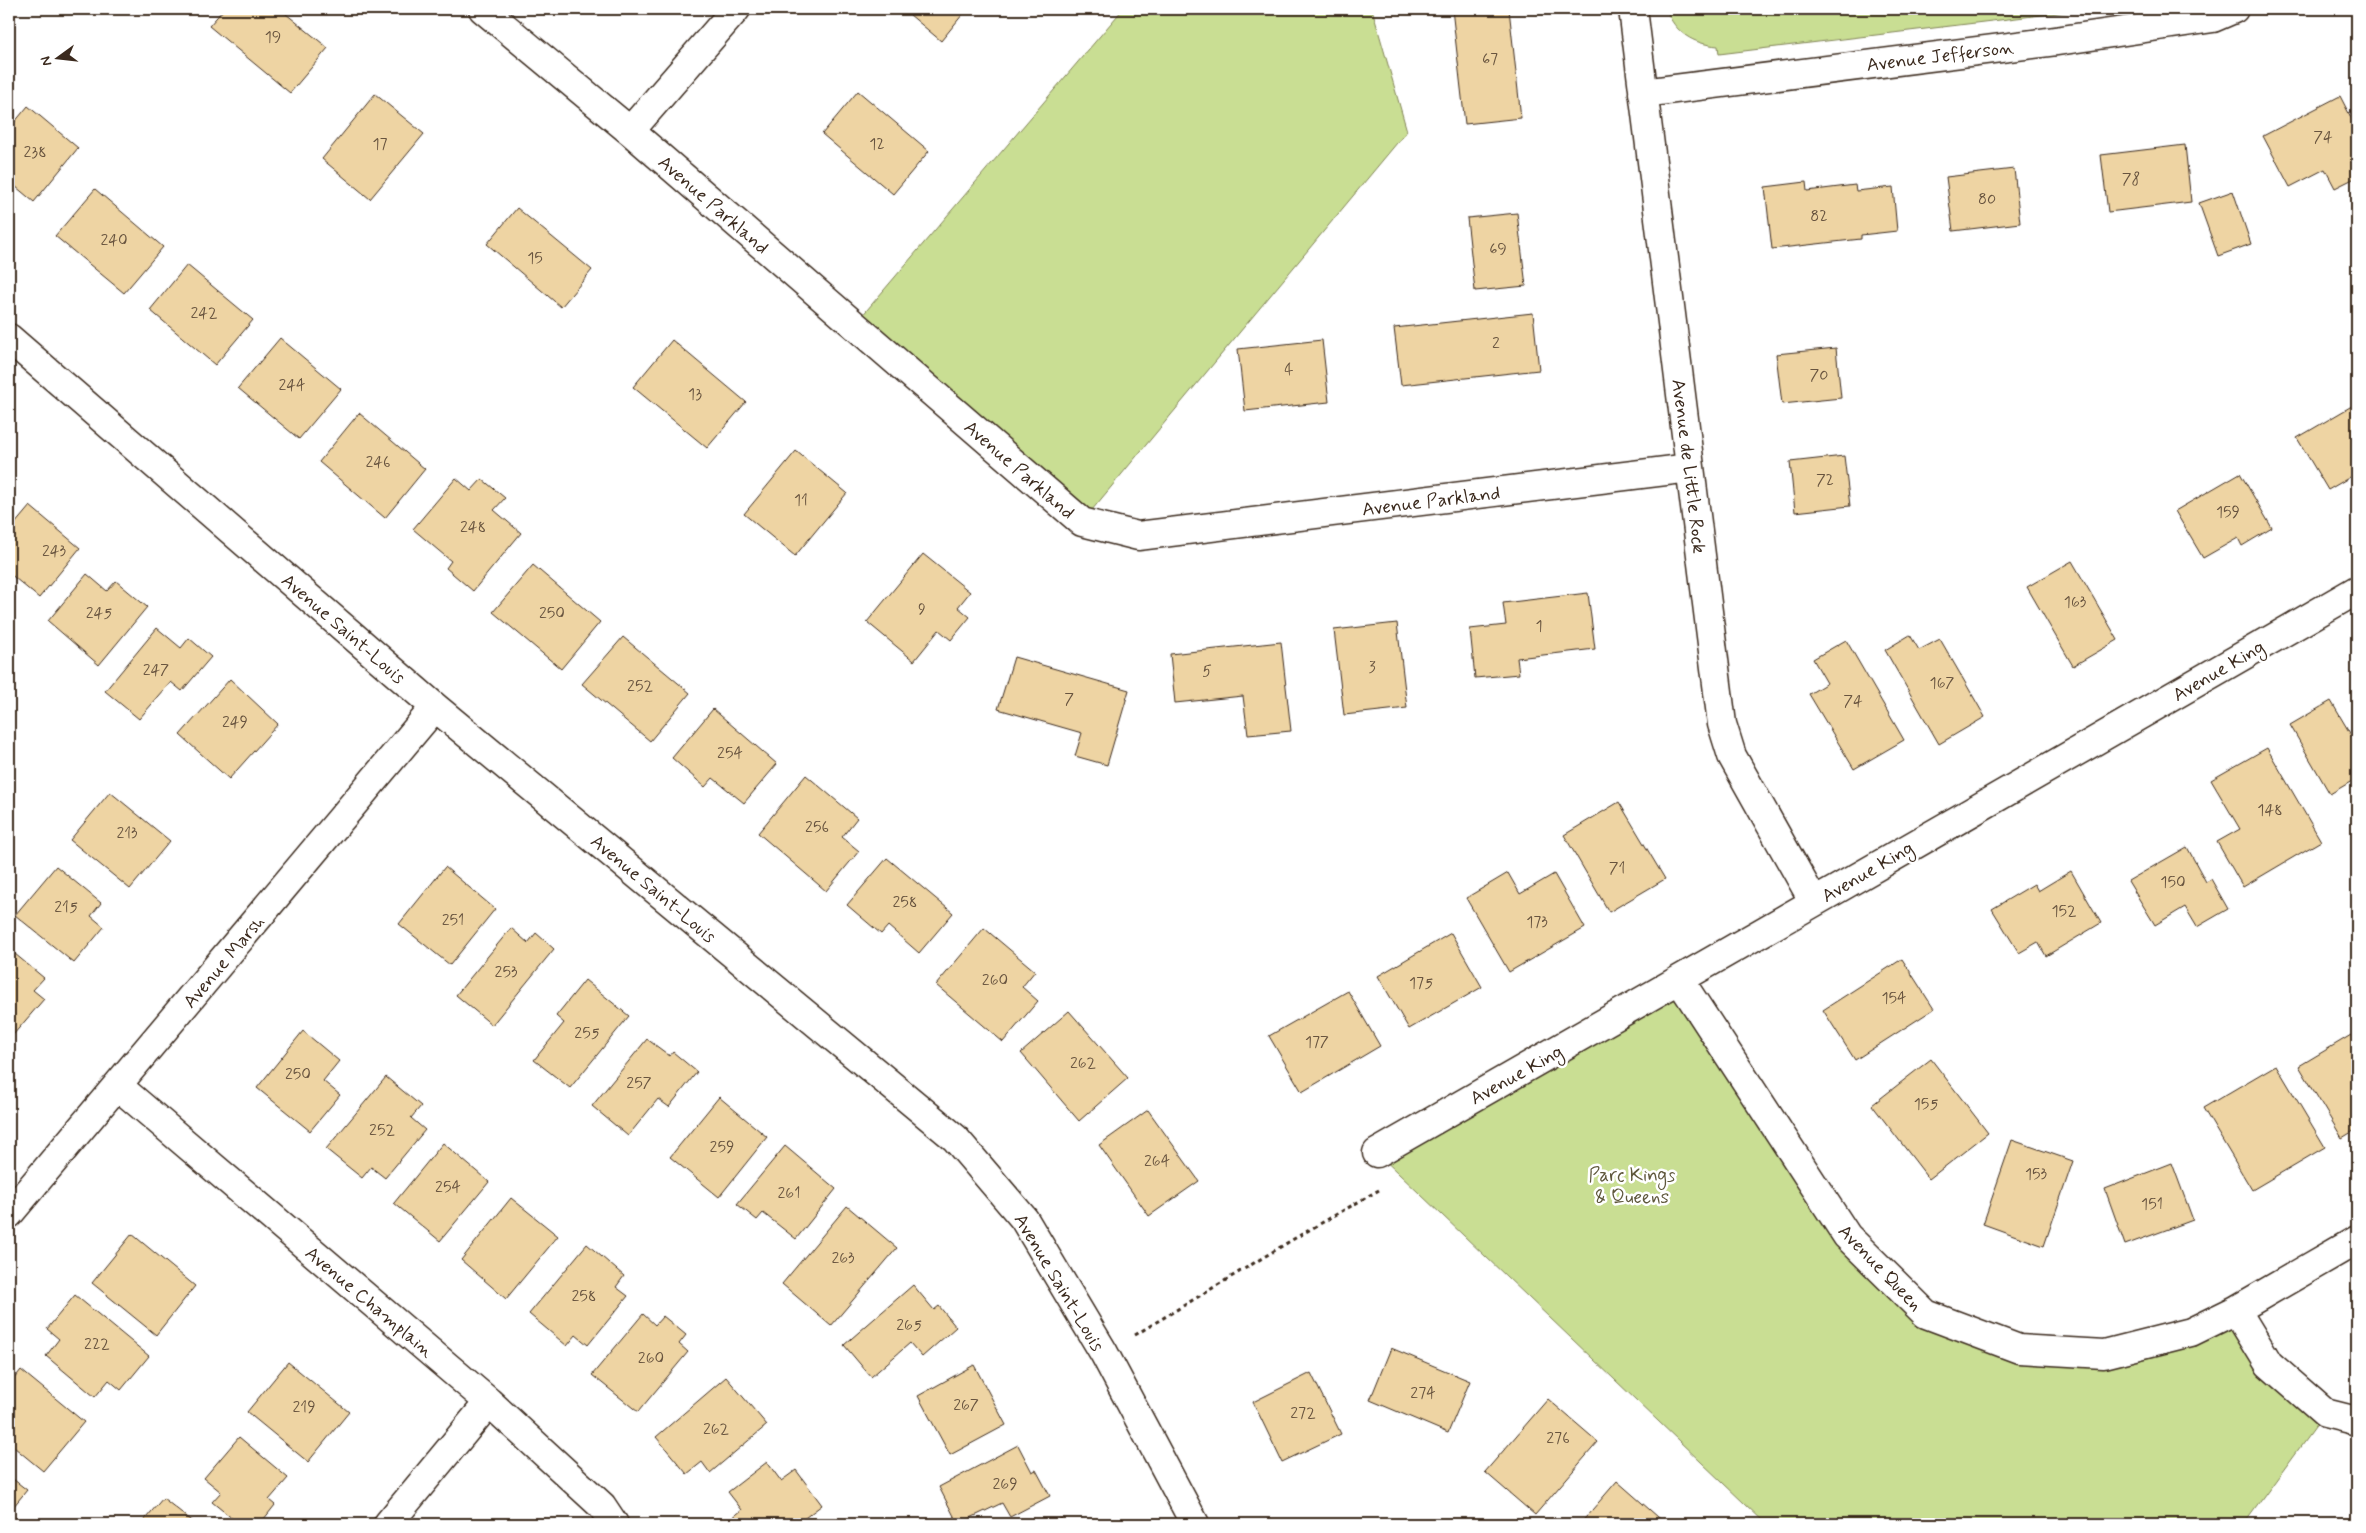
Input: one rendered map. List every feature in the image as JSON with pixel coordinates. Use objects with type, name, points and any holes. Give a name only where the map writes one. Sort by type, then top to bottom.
[{"type":"street","name":"Avenue Parkland","points":[[483,9],[630,131],[1082,522],[1138,536],[1690,468]]},
{"type":"street","points":[[630,131],[736,9]]},
{"type":"street","name":"Avenue de Little Rock","points":[[1633,9],[1722,724],[1732,756],[1814,902]]},
{"type":"street","name":"Avenue Jefferson","points":[[1643,93],[2076,38],[2213,18],[2234,9]]},
{"type":"street","name":"Avenue Saint-Louis","points":[[9,338],[435,707],[955,1138],[1024,1219],[1104,1353],[1195,1524]]},
{"type":"street","name":"Avenue King","points":[[1377,1153],[1681,982],[1814,902],[2357,590]]},
{"type":"street","name":"Avenue Marsh","points":[[9,1214],[435,707]]},
{"type":"street","name":"Avenue Queen","points":[[1681,982],[1847,1236],[1926,1314],[2019,1349],[2104,1354],[2190,1332],[2236,1310],[2357,1240]]},
{"type":"street","name":"Avenue Champlain","points":[[118,1086],[489,1402],[602,1506],[614,1524]]},
{"type":"street","points":[[2236,1310],[2269,1364],[2325,1412],[2357,1421]]},
{"type":"street","points":[[388,1524],[489,1402]]},
{"type":"path","points":[[1135,1335],[1296,1237],[1388,1185]]},
{"type":"green space","points":[[1123,9],[1372,9],[1407,131],[1082,522],[861,317]]},
{"type":"green space","points":[[1666,9],[2091,9],[1719,54],[1718,46],[1693,40],[1680,31],[1674,25]]},
{"type":"green space","name":"Parc Kings & Queens","points":[[1681,982],[1847,1236],[1926,1314],[2104,1354],[2236,1310],[2325,1413],[2244,1524],[1766,1524],[1377,1153]]},
{"type":"building","points":[[224,9],[280,9],[328,48],[290,93],[209,26]]},
{"type":"building","points":[[903,9],[967,9],[941,41]]},
{"type":"building","points":[[1452,9],[1509,9],[1521,118],[1465,124]]},
{"type":"building","points":[[858,91],[929,151],[893,194],[822,134]]},
{"type":"building","points":[[375,94],[424,134],[370,199],[322,159]]},
{"type":"building","points":[[2340,96],[2357,129],[2357,177],[2335,188],[2325,169],[2290,187],[2263,136]]},
{"type":"building","points":[[28,106],[78,148],[34,202],[9,181],[9,129]]},
{"type":"building","points":[[2185,145],[2191,202],[2108,212],[2101,155]]},
{"type":"building","points":[[2014,169],[2020,223],[1953,231],[1946,177]]},
{"type":"building","points":[[1806,182],[1807,191],[1855,185],[1856,191],[1893,187],[1897,231],[1861,235],[1861,239],[1772,249],[1765,187]]},
{"type":"building","points":[[95,189],[163,247],[124,293],[55,236]]},
{"type":"building","points":[[2233,191],[2251,244],[2218,256],[2199,203]]},
{"type":"building","points":[[517,208],[592,270],[561,307],[487,244]]},
{"type":"building","points":[[1517,213],[1526,286],[1475,291],[1467,218]]},
{"type":"building","points":[[187,265],[253,320],[215,365],[150,310]]},
{"type":"building","points":[[1533,313],[1539,370],[1401,385],[1394,328]]},
{"type":"building","points":[[280,338],[341,389],[299,439],[238,388]]},
{"type":"building","points":[[672,340],[746,402],[707,448],[633,387]]},
{"type":"building","points":[[1322,340],[1329,402],[1245,411],[1238,349]]},
{"type":"building","points":[[1836,348],[1841,398],[1782,404],[1776,354]]},
{"type":"building","points":[[2357,403],[2357,473],[2328,490],[2297,438]]},
{"type":"building","points":[[359,413],[425,469],[385,518],[319,462]]},
{"type":"building","points":[[796,451],[847,493],[795,556],[744,514]]},
{"type":"building","points":[[1844,456],[1850,506],[1795,512],[1790,462]]},
{"type":"building","points":[[2240,473],[2272,528],[2242,546],[2238,538],[2203,558],[2175,511]]},
{"type":"building","points":[[456,478],[471,491],[482,479],[505,498],[494,510],[521,533],[473,591],[446,568],[451,561],[413,529]]},
{"type":"building","points":[[30,506],[80,548],[39,598],[9,573],[9,531]]},
{"type":"building","points":[[923,554],[970,592],[958,607],[970,617],[951,640],[939,630],[914,661],[867,622]]},
{"type":"building","points":[[2072,561],[2118,640],[2073,666],[2027,587]]},
{"type":"building","points":[[533,565],[600,622],[561,669],[493,612]]},
{"type":"building","points":[[87,574],[107,591],[116,581],[147,607],[99,665],[48,621]]},
{"type":"building","points":[[1588,593],[1595,649],[1517,658],[1519,674],[1475,678],[1470,629],[1506,625],[1503,603]]},
{"type":"building","points":[[1397,623],[1407,708],[1344,715],[1334,630]]},
{"type":"building","points":[[157,628],[181,648],[189,638],[211,657],[182,691],[171,682],[139,719],[105,691]]},
{"type":"building","points":[[1910,635],[1919,650],[1940,639],[1985,717],[1939,744],[1885,650]]},
{"type":"building","points":[[623,637],[690,693],[650,741],[582,684]]},
{"type":"building","points":[[1846,640],[1904,740],[1854,769],[1809,694],[1827,683],[1813,659]]},
{"type":"building","points":[[1281,642],[1291,731],[1248,735],[1243,696],[1175,703],[1170,654]]},
{"type":"building","points":[[1014,657],[1129,690],[1107,765],[1075,756],[1082,733],[998,709]]},
{"type":"building","points":[[230,679],[278,724],[229,779],[180,735]]},
{"type":"building","points":[[2331,701],[2357,745],[2357,778],[2330,794],[2290,725]]},
{"type":"building","points":[[713,709],[777,764],[744,803],[713,778],[705,787],[672,758]]},
{"type":"building","points":[[2267,748],[2321,841],[2243,887],[2217,842],[2240,829],[2211,780]]},
{"type":"building","points":[[806,775],[857,818],[842,837],[859,851],[826,891],[758,833]]},
{"type":"building","points":[[110,792],[170,841],[130,889],[70,840]]},
{"type":"building","points":[[1619,802],[1665,879],[1609,912],[1564,835]]},
{"type":"building","points":[[2187,847],[2206,882],[2211,879],[2228,909],[2197,927],[2185,907],[2155,925],[2128,881]]},
{"type":"building","points":[[887,858],[953,913],[919,953],[888,926],[881,934],[847,905]]},
{"type":"building","points":[[56,866],[101,903],[91,916],[104,927],[74,963],[15,915]]},
{"type":"building","points":[[445,867],[495,909],[450,965],[399,924]]},
{"type":"building","points":[[2071,871],[2101,923],[2046,956],[2038,942],[2019,953],[1992,909],[2034,884],[2038,891]]},
{"type":"building","points":[[1508,873],[1520,894],[1554,874],[1585,928],[1509,972],[1466,898]]},
{"type":"building","points":[[511,928],[528,943],[536,933],[554,949],[492,1025],[456,995]]},
{"type":"building","points":[[984,928],[1035,971],[1022,987],[1038,1001],[1003,1042],[936,985]]},
{"type":"building","points":[[1451,933],[1482,987],[1409,1029],[1378,976]]},
{"type":"building","points":[[9,949],[44,978],[33,990],[44,999],[13,1035],[9,1032]]},
{"type":"building","points":[[1902,959],[1934,1009],[1855,1060],[1823,1010]]},
{"type":"building","points":[[585,980],[629,1016],[570,1088],[534,1060],[564,1023],[556,1016]]},
{"type":"building","points":[[1348,991],[1380,1046],[1302,1092],[1269,1036]]},
{"type":"building","points":[[1069,1011],[1128,1078],[1079,1121],[1021,1053]]},
{"type":"building","points":[[303,1031],[339,1061],[323,1081],[340,1095],[310,1131],[257,1088]]},
{"type":"building","points":[[2351,1035],[2357,1046],[2357,1129],[2342,1138],[2299,1066]]},
{"type":"building","points":[[647,1039],[670,1056],[673,1052],[697,1072],[669,1107],[658,1099],[628,1136],[592,1106]]},
{"type":"building","points":[[1931,1059],[1988,1133],[1929,1179],[1872,1105]]},
{"type":"building","points":[[2276,1065],[2325,1147],[2252,1190],[2203,1108]]},
{"type":"building","points":[[386,1077],[421,1106],[411,1118],[425,1130],[385,1178],[371,1167],[362,1178],[326,1149]]},
{"type":"building","points":[[719,1097],[767,1137],[719,1197],[670,1157]]},
{"type":"building","points":[[1148,1110],[1199,1181],[1149,1216],[1099,1145]]},
{"type":"building","points":[[2012,1140],[2073,1161],[2044,1246],[1983,1224]]},
{"type":"building","points":[[443,1143],[489,1182],[440,1241],[394,1203]]},
{"type":"building","points":[[785,1146],[836,1189],[796,1239],[763,1213],[757,1220],[737,1204]]},
{"type":"building","points":[[2172,1163],[2193,1220],[2125,1245],[2105,1189]]},
{"type":"building","points":[[511,1198],[558,1236],[506,1299],[461,1260]]},
{"type":"building","points":[[847,1206],[897,1248],[831,1326],[782,1284]]},
{"type":"building","points":[[132,1234],[195,1286],[156,1335],[92,1283]]},
{"type":"building","points":[[587,1244],[624,1276],[616,1287],[628,1296],[588,1345],[576,1335],[567,1346],[529,1314]]},
{"type":"building","points":[[913,1285],[934,1310],[939,1306],[956,1327],[922,1357],[910,1343],[871,1377],[844,1345]]},
{"type":"building","points":[[75,1295],[149,1356],[121,1390],[109,1380],[95,1397],[46,1356],[59,1339],[47,1329]]},
{"type":"building","points":[[643,1314],[655,1325],[663,1316],[686,1335],[679,1344],[688,1352],[638,1412],[592,1375]]},
{"type":"building","points":[[1391,1348],[1470,1381],[1448,1433],[1370,1400]]},
{"type":"building","points":[[288,1362],[349,1412],[308,1462],[247,1412]]},
{"type":"building","points":[[974,1365],[1006,1425],[950,1455],[918,1396]]},
{"type":"building","points":[[21,1370],[84,1422],[43,1471],[9,1443],[9,1385]]},
{"type":"building","points":[[1311,1373],[1341,1434],[1282,1462],[1253,1402]]},
{"type":"building","points":[[726,1377],[767,1425],[710,1473],[702,1462],[687,1474],[656,1437]]},
{"type":"building","points":[[1548,1399],[1598,1442],[1535,1515],[1485,1472]]},
{"type":"building","points":[[239,1437],[288,1478],[269,1500],[275,1505],[260,1524],[239,1524],[212,1502],[221,1492],[204,1478]]},
{"type":"building","points":[[1018,1445],[1032,1472],[1036,1470],[1050,1496],[1010,1517],[1002,1503],[958,1524],[939,1487]]},
{"type":"building","points":[[767,1462],[781,1481],[796,1470],[822,1505],[797,1524],[737,1524],[732,1518],[742,1510],[728,1492]]},
{"type":"building","points":[[9,1476],[27,1490],[9,1512]]},
{"type":"building","points":[[1617,1481],[1666,1524],[1580,1524]]},
{"type":"building","points":[[163,1498],[196,1524],[141,1524]]},
{"type":"building","points":[[1061,1518],[1064,1524],[1050,1524]]}]
